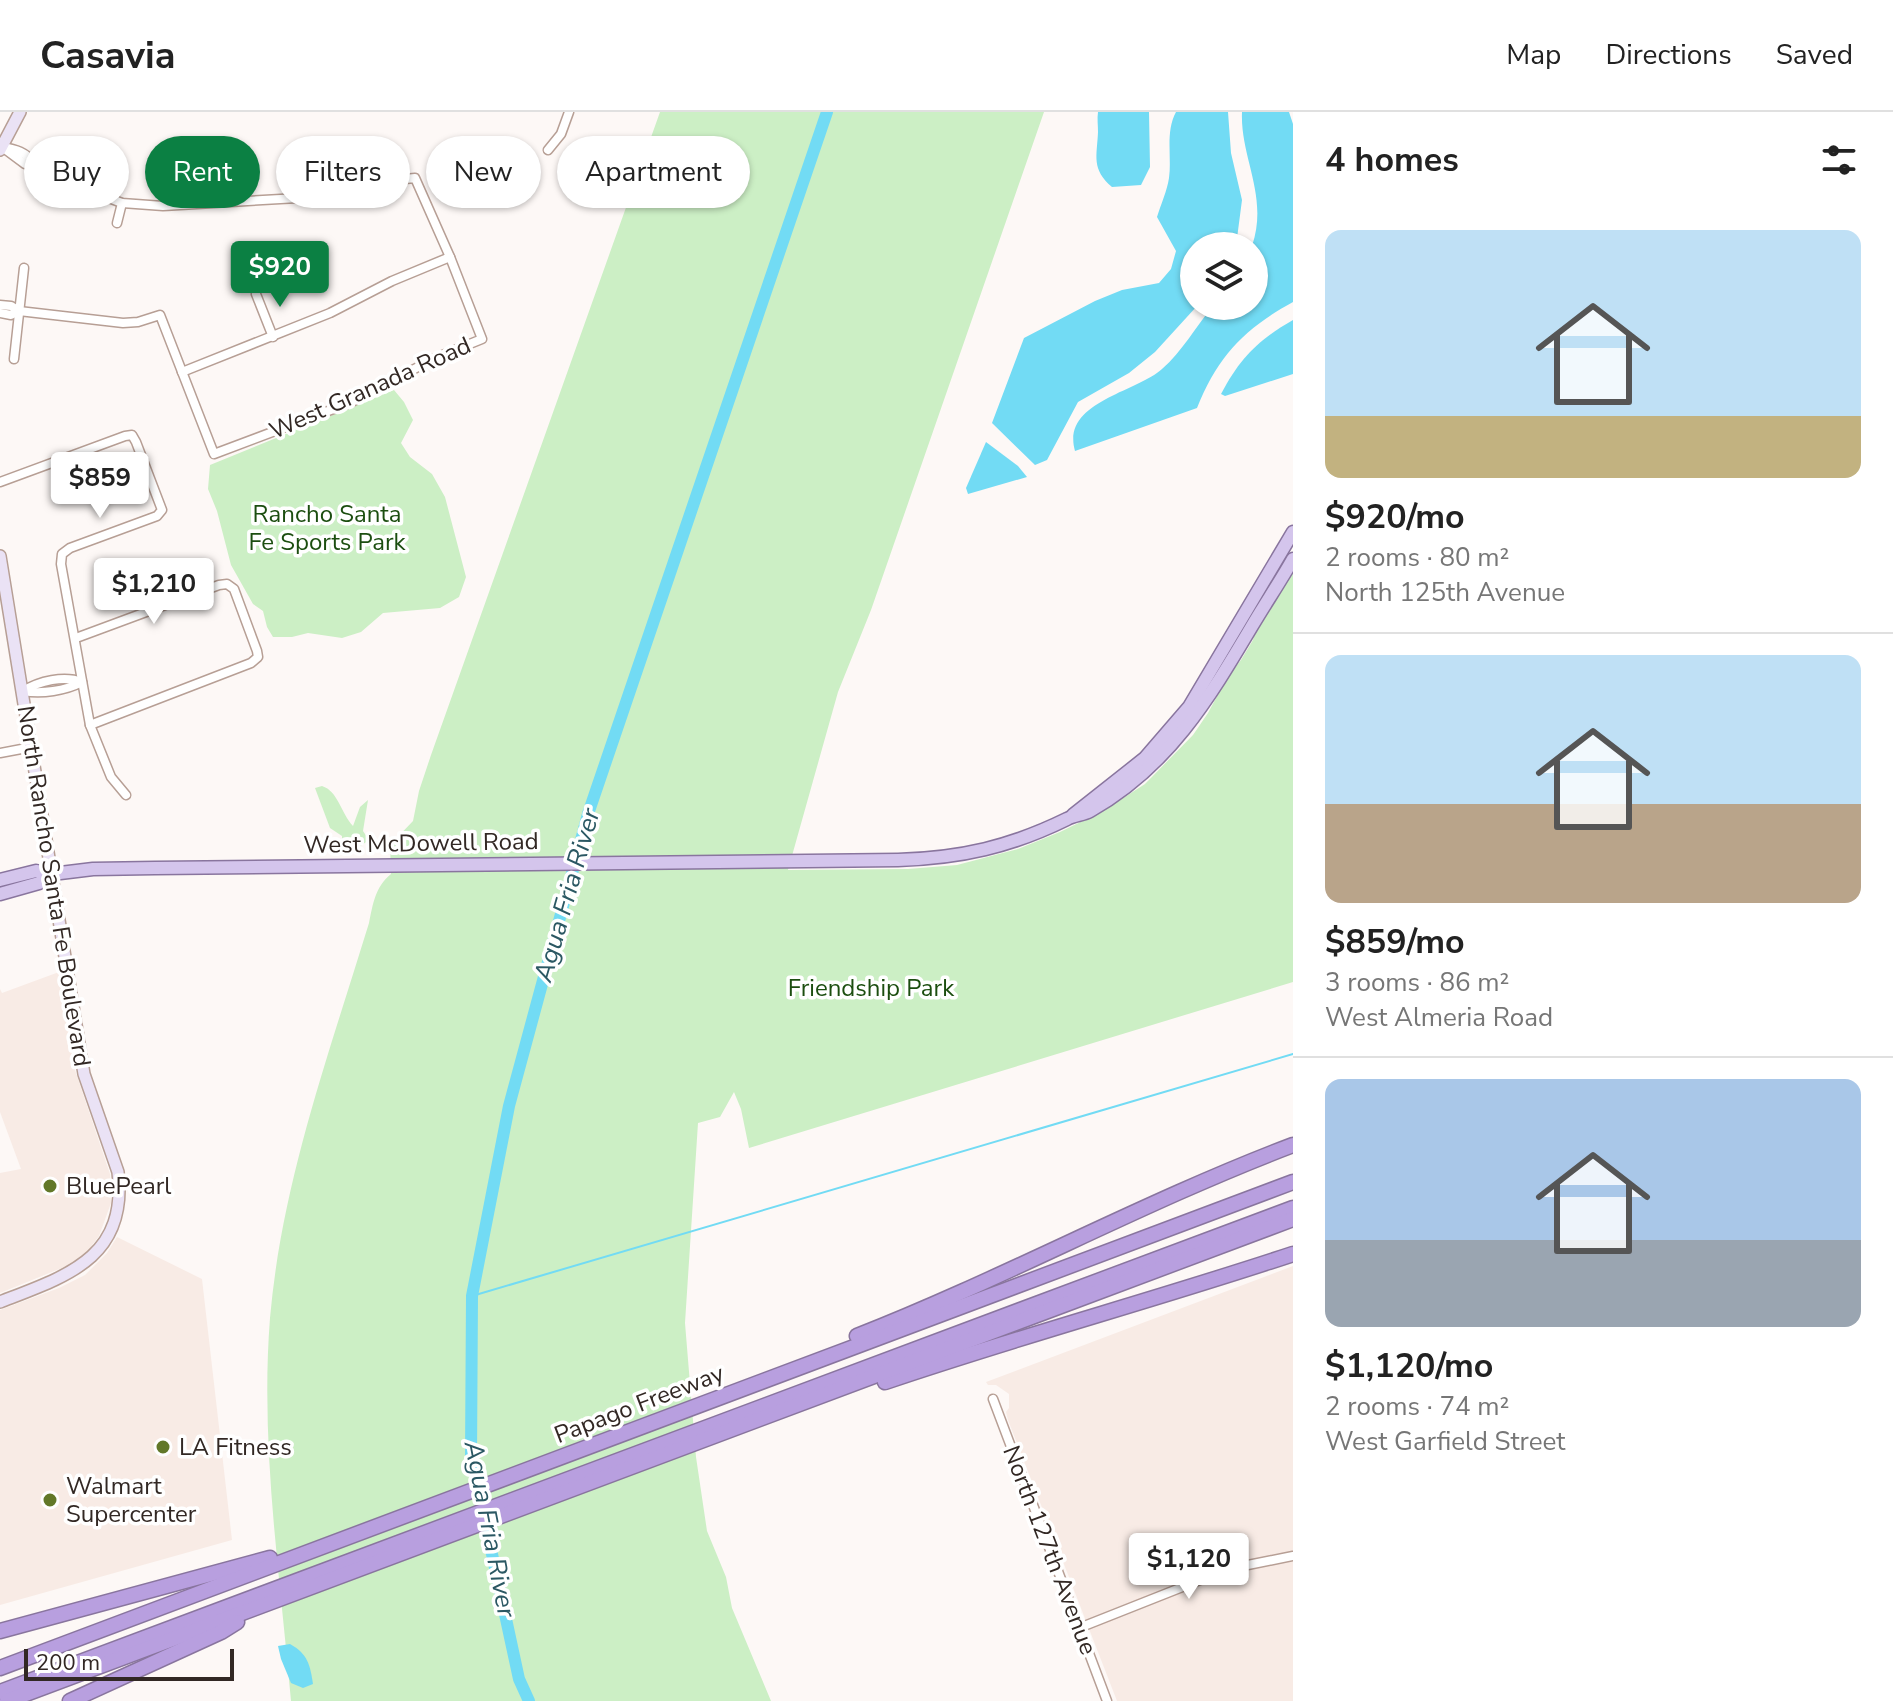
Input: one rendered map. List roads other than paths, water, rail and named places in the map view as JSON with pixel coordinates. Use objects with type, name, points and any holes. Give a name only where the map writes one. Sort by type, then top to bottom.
[{"type":"highway","points":[[816,1361],[845,1340],[990,1281],[1204,1182],[1293,1145]]},
{"type":"highway","name":"Papago Freeway","points":[[0,1668],[257,1566],[351,1535],[1293,1182]]},
{"type":"highway","points":[[0,1692],[258,1601],[1293,1208]]},
{"type":"highway","points":[[725,1426],[837,1390],[1293,1219]]},
{"type":"highway","points":[[837,1390],[874,1386],[1022,1336],[1173,1293],[1293,1254]]},
{"type":"highway","points":[[0,1631],[257,1566]]},
{"type":"highway","points":[[7,1701],[258,1601]]},
{"type":"highway","points":[[70,1701],[221,1632],[258,1601]]},
{"type":"main road","name":"West McDowell Road","points":[[1071,817],[1145,758],[1189,707],[1293,532]]},
{"type":"main road","name":"West McDowell Road","points":[[0,880],[36,871],[52,874],[105,869],[791,862],[956,857],[1021,840],[1087,813],[1143,773],[1172,745],[1209,698],[1293,559]]},
{"type":"main road","name":"West McDowell Road","points":[[0,894],[39,883],[52,874]]},
{"type":"street","points":[[20,112],[1,149],[15,149],[24,154]]},
{"type":"street","points":[[548,150],[561,134],[569,112]]},
{"type":"street","points":[[0,305],[19,311],[123,323],[160,315],[182,372],[330,313],[392,281],[450,257],[415,178],[410,178]]},
{"type":"street","points":[[129,204],[163,206],[276,199]]},
{"type":"street","points":[[117,223],[121,208]]},
{"type":"street","name":"West Granada Road","points":[[182,372],[214,454],[352,402],[435,358],[482,339],[450,257]]},
{"type":"street","points":[[14,359],[24,268]]},
{"type":"street","points":[[256,294],[273,337]]},
{"type":"street","points":[[0,313],[11,315],[19,311]]},
{"type":"street","points":[[0,482],[132,435],[162,510],[157,516],[70,548],[62,554],[61,564],[90,725],[111,777],[126,795]]},
{"type":"street","name":"North Rancho Santa Fe Boulevard","points":[[0,558],[84,1074],[118,1172],[120,1188],[110,1234],[99,1250],[77,1270],[0,1302]]},
{"type":"street","points":[[76,638],[227,584],[234,589],[258,657],[251,663],[90,725]]},
{"type":"street","points":[[23,691],[34,684],[72,678],[82,682]]},
{"type":"street","points":[[0,753],[32,747]]},
{"type":"street","name":"North 127th Avenue","points":[[993,1399],[1107,1701]]},
{"type":"street","points":[[1079,1628],[1228,1569],[1293,1556]]},
{"type":"water","points":[[1098,112],[1149,112],[1150,167],[1141,185],[1112,187],[1101,174],[1096,155]]},
{"type":"water","points":[[1176,112],[1228,112],[1231,153],[1242,200],[1238,232],[1180,232],[1180,320],[1184,320],[1155,352],[1129,373],[1078,402],[1047,460],[1035,465],[992,423],[1024,338],[1122,290],[1159,283],[1171,269],[1176,251],[1157,217],[1169,178]]},
{"type":"water","points":[[1242,112],[1289,112],[1293,124],[1293,302],[1268,318],[1268,232],[1255,232],[1256,194]]},
{"type":"water","points":[[1202,320],[1264,320],[1234,346],[1224,359],[1197,408],[1075,451],[1074,434],[1079,421],[1089,410],[1162,369]]},
{"type":"water","points":[[1293,320],[1293,374],[1225,396],[1221,394],[1251,351]]},
{"type":"water","points":[[986,442],[1018,466],[1027,477],[968,494],[966,488]]},
{"type":"water","points":[[290,1644],[307,1661],[313,1684],[303,1688],[291,1683],[278,1646]]},
{"type":"waterway","name":"Agua Fria River","points":[[529,1701],[519,1679],[471,1457],[472,1296],[509,1106],[588,814],[827,112]]},
{"type":"waterway","points":[[472,1296],[1293,1054]]},
{"type":"place","name":"BluePearl","points":[[50,1186]]},
{"type":"place","name":"LA Fitness","points":[[163,1447]]},
{"type":"place","name":"Walmart Supercenter","points":[[50,1500]]},
{"type":"park label","name":"Rancho Santa Fe Sports Park","points":[[327,528]]},
{"type":"park label","name":"Friendship Park","points":[[871,988]]}]
